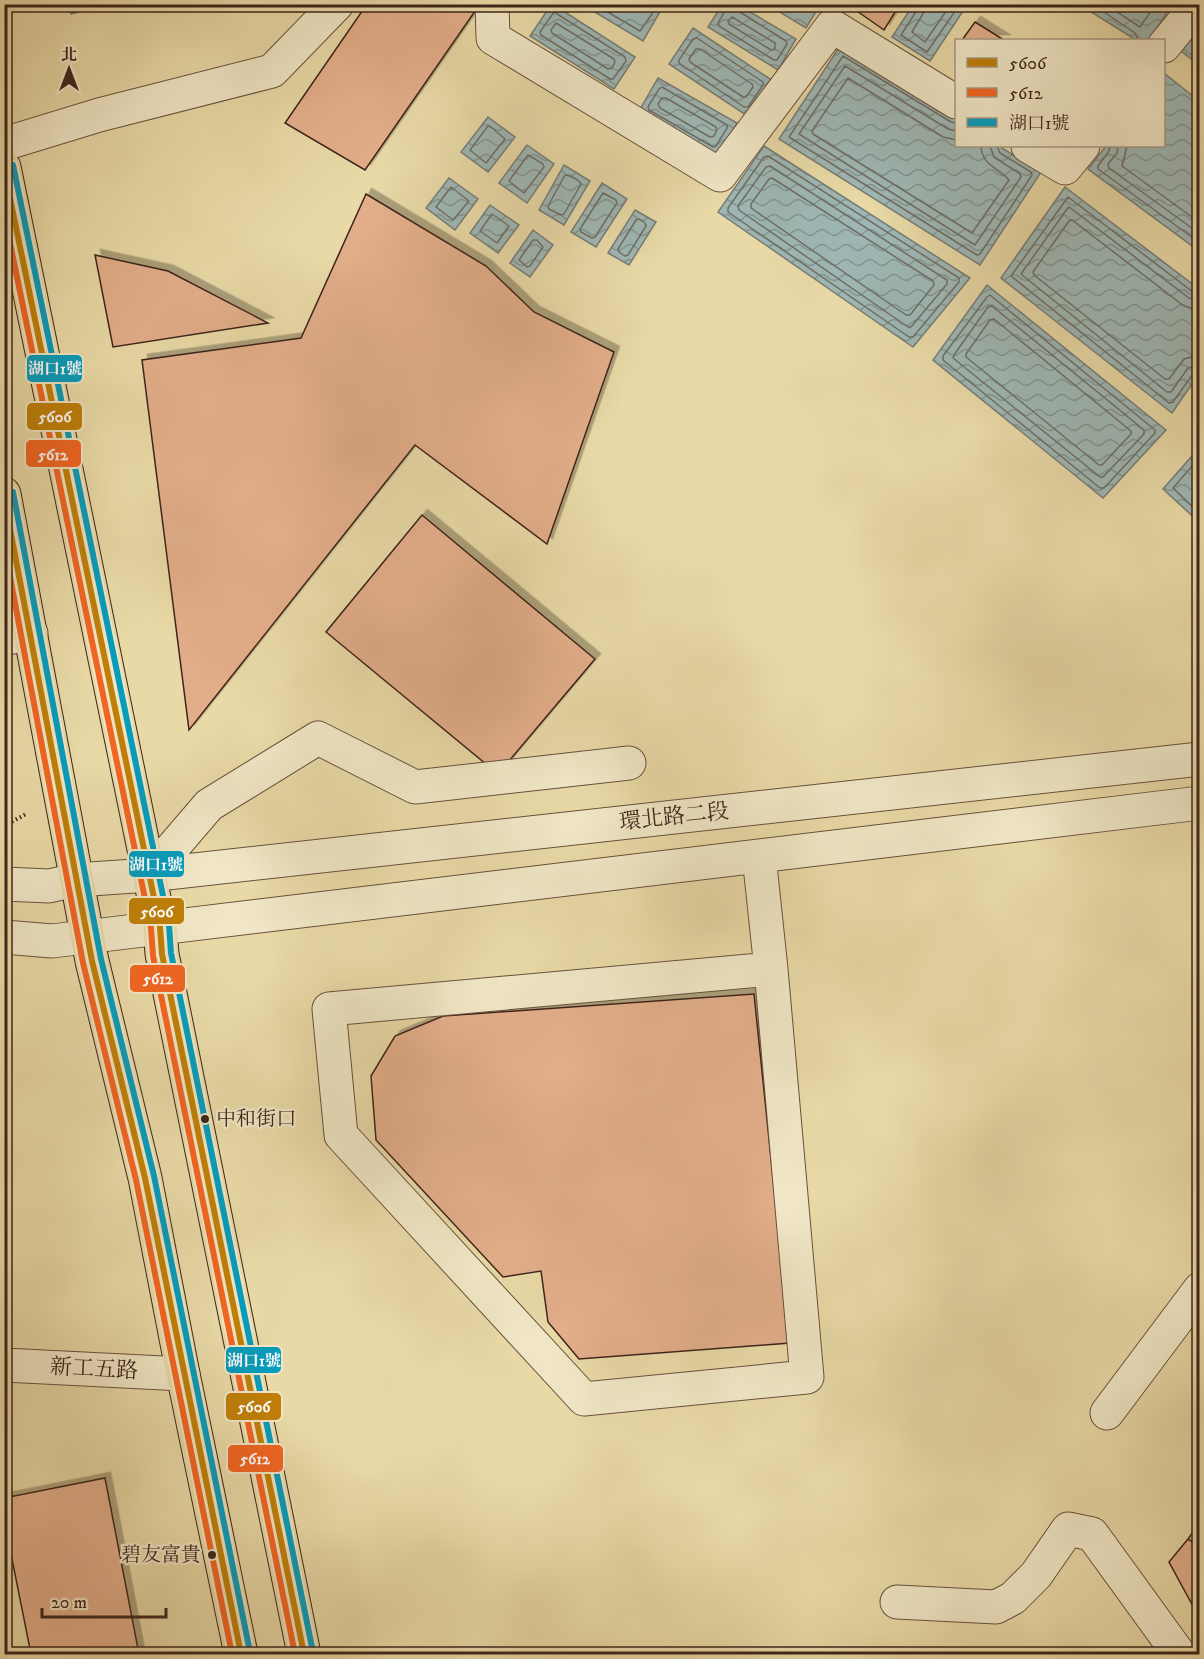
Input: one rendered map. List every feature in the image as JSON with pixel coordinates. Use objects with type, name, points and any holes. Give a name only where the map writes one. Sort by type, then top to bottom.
[{"type":"main road","points":[[4,167],[160,927],[166,976],[304,1654]]},
{"type":"main road","points":[[4,494],[18,636],[76,880],[97,982],[145,1178],[241,1654]]},
{"type":"street","points":[[4,144],[99,115],[272,71],[337,4]]},
{"type":"street","points":[[492,4],[493,38],[720,175],[832,26],[955,101]]},
{"type":"street","points":[[1165,45],[1198,4]]},
{"type":"street","points":[[1030,147],[1065,168],[1082,147]]},
{"type":"street","points":[[149,875],[209,806],[318,738],[415,787],[629,763]]},
{"type":"street","name":"環北路二段","points":[[4,884],[49,886],[76,880],[149,875],[1200,759]]},
{"type":"street","points":[[4,937],[52,941],[1200,803]]},
{"type":"street","points":[[759,856],[771,969],[807,1377],[584,1399],[341,1135],[329,1009],[771,969]]},
{"type":"street","points":[[1107,1413],[1200,1289]]},
{"type":"street","name":"新工五路","points":[[4,1365],[183,1374]]},
{"type":"street","points":[[897,1602],[996,1606],[1013,1598],[1036,1575],[1068,1529],[1092,1534],[1179,1654]]},
{"type":"path","points":[[4,826],[30,812]]},
{"type":"water","points":[[69,4],[105,4],[105,5],[71,14]]},
{"type":"water","points":[[551,5],[635,57],[614,89],[530,36]]},
{"type":"water","points":[[583,5],[651,5],[661,10],[643,41]]},
{"type":"water","points":[[722,5],[738,5],[796,39],[778,70],[708,27]]},
{"type":"water","points":[[768,5],[820,5],[806,28]]},
{"type":"water","points":[[913,5],[967,5],[930,61],[892,37]]},
{"type":"water","points":[[1080,5],[1172,5],[1150,39],[1134,39]]},
{"type":"water","points":[[1199,24],[1199,65],[1181,51]]},
{"type":"water","points":[[693,28],[773,81],[749,117],[669,64]]},
{"type":"water","points":[[840,46],[955,118],[955,147],[1001,147],[1041,172],[980,265],[779,139]]},
{"type":"water","points":[[1165,74],[1199,101],[1199,251],[1088,169],[1105,147],[1165,147]]},
{"type":"water","points":[[658,78],[737,123],[718,157],[639,111]]},
{"type":"water","points":[[488,117],[515,137],[488,172],[461,152]]},
{"type":"water","points":[[527,145],[554,164],[527,203],[499,183]]},
{"type":"water","points":[[764,146],[970,278],[913,347],[718,212]]},
{"type":"water","points":[[564,165],[590,181],[564,225],[539,210]]},
{"type":"water","points":[[449,178],[478,199],[455,230],[426,208]]},
{"type":"water","points":[[602,183],[627,199],[596,247],[571,232]]},
{"type":"water","points":[[1065,187],[1199,289],[1199,374],[1172,413],[1001,278]]},
{"type":"water","points":[[490,205],[519,225],[498,253],[470,233]]},
{"type":"water","points":[[635,210],[656,222],[629,265],[608,253]]},
{"type":"water","points":[[533,230],[553,245],[530,277],[510,263]]},
{"type":"water","points":[[987,285],[1166,430],[1103,498],[933,360]]},
{"type":"water","points":[[1199,448],[1199,522],[1163,489]]},
{"type":"building","points":[[367,4],[480,4],[365,170],[285,123]]},
{"type":"building","points":[[847,4],[900,4],[884,30]]},
{"type":"building","points":[[975,22],[1002,39],[963,39]]},
{"type":"building","points":[[366,194],[486,266],[534,312],[614,352],[547,544],[415,445],[189,730],[142,360],[301,338]]},
{"type":"building","points":[[95,255],[168,271],[268,323],[113,347]]},
{"type":"building","points":[[422,515],[595,659],[498,774],[326,632]]},
{"type":"building","points":[[754,994],[790,1343],[579,1359],[548,1322],[541,1271],[503,1277],[376,1140],[371,1076],[395,1036],[443,1016]]},
{"type":"building","points":[[105,1478],[139,1654],[31,1654],[4,1519],[4,1498]]},
{"type":"building","points":[[1200,1522],[1200,1547],[1188,1539]]},
{"type":"building","points":[[1188,1539],[1200,1547],[1200,1619],[1169,1562]]},
{"type":"transit line","name":"湖口1號","points":[[13,165],[169,925],[171,953],[313,1652]]},
{"type":"transit line","name":"5606","points":[[4,169],[160,927],[162,954],[304,1654]]},
{"type":"transit line","name":"5612","points":[[4,214],[151,928],[153,956],[295,1654]]},
{"type":"transit line","name":"湖口1號","points":[[13,492],[101,959],[154,1176],[250,1652]]},
{"type":"transit line","name":"5606","points":[[4,497],[92,961],[145,1178],[241,1654]]},
{"type":"transit line","name":"5612","points":[[4,545],[83,963],[136,1180],[232,1654]]},
{"type":"place","name":"中和街口","points":[[205,1119]]},
{"type":"place","name":"碧友富貴","points":[[212,1555]]}]
